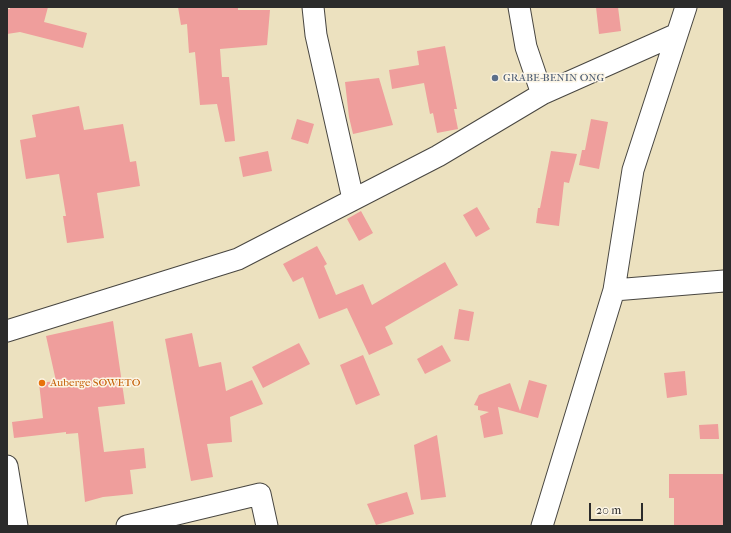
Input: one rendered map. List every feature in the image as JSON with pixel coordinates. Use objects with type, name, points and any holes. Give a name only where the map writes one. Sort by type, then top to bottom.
[{"type":"street","points":[[313,7],[316,35],[353,199]]},
{"type":"street","points":[[519,7],[526,47],[542,94]]},
{"type":"street","points":[[542,526],[614,290],[633,170],[686,7]]},
{"type":"street","points":[[7,331],[238,259],[438,156],[542,94],[678,34]]},
{"type":"street","points":[[614,290],[724,281]]},
{"type":"street","points":[[7,466],[17,526]]},
{"type":"street","points":[[127,526],[260,494],[267,526]]},
{"type":"building","points":[[10,7],[48,7],[44,22],[87,33],[83,48],[20,32],[7,34],[7,9],[10,9]]},
{"type":"building","points":[[178,7],[238,7],[238,10],[270,10],[267,45],[220,49],[222,77],[229,77],[235,141],[225,142],[217,104],[200,105],[195,52],[189,53],[187,24],[181,25]]},
{"type":"building","points":[[596,7],[618,7],[621,31],[599,34]]},
{"type":"building","points":[[445,46],[457,109],[454,109],[458,129],[437,133],[433,113],[430,114],[424,83],[392,89],[389,70],[419,65],[417,51]]},
{"type":"building","points":[[379,78],[393,125],[353,134],[349,117],[345,82]]},
{"type":"building","points":[[79,106],[84,130],[123,124],[130,162],[136,161],[140,186],[97,193],[104,238],[67,243],[63,216],[66,216],[59,174],[26,179],[20,140],[36,137],[32,115]]},
{"type":"building","points":[[297,119],[314,124],[308,144],[291,139]]},
{"type":"building","points":[[591,119],[608,122],[599,169],[579,165],[582,150],[585,150]]},
{"type":"building","points":[[268,151],[272,171],[243,177],[239,157]]},
{"type":"building","points":[[551,151],[577,154],[569,183],[564,182],[559,226],[536,223]]},
{"type":"building","points":[[477,207],[490,229],[476,237],[463,215]]},
{"type":"building","points":[[361,211],[373,233],[359,241],[347,219]]},
{"type":"building","points":[[317,246],[327,264],[324,266],[336,295],[363,284],[372,305],[445,262],[458,285],[385,327],[393,344],[369,355],[347,308],[319,319],[303,277],[293,282],[283,264]]},
{"type":"building","points":[[459,309],[474,312],[469,341],[454,339]]},
{"type":"building","points":[[113,321],[125,404],[98,407],[104,452],[144,448],[146,468],[130,470],[133,494],[103,497],[85,502],[78,433],[66,434],[66,432],[14,438],[12,422],[43,418],[39,383],[56,381],[46,336]]},
{"type":"building","points":[[192,333],[199,367],[221,362],[226,391],[252,380],[263,404],[230,417],[232,442],[207,444],[213,477],[191,481],[165,339]]},
{"type":"building","points":[[299,343],[310,364],[263,388],[252,367]]},
{"type":"building","points":[[442,345],[451,361],[425,374],[417,359]]},
{"type":"building","points":[[363,355],[380,395],[356,405],[340,365]]},
{"type":"building","points":[[685,371],[687,395],[667,398],[664,373]]},
{"type":"building","points":[[529,380],[547,385],[538,418],[498,407],[503,434],[484,438],[480,416],[489,412],[478,410],[478,406],[474,405],[479,395],[510,383],[520,411]]},
{"type":"building","points":[[718,424],[719,439],[700,439],[699,425]]},
{"type":"building","points":[[437,435],[446,497],[421,500],[414,445]]},
{"type":"building","points":[[669,474],[724,474],[724,526],[674,526],[674,498],[669,498]]},
{"type":"building","points":[[407,492],[414,514],[376,525],[367,504]]},
{"type":"place","name":"GRABE-BENIN ONG","points":[[495,78]]},
{"type":"place","name":"Auberge SOWETO","points":[[42,383]]}]
